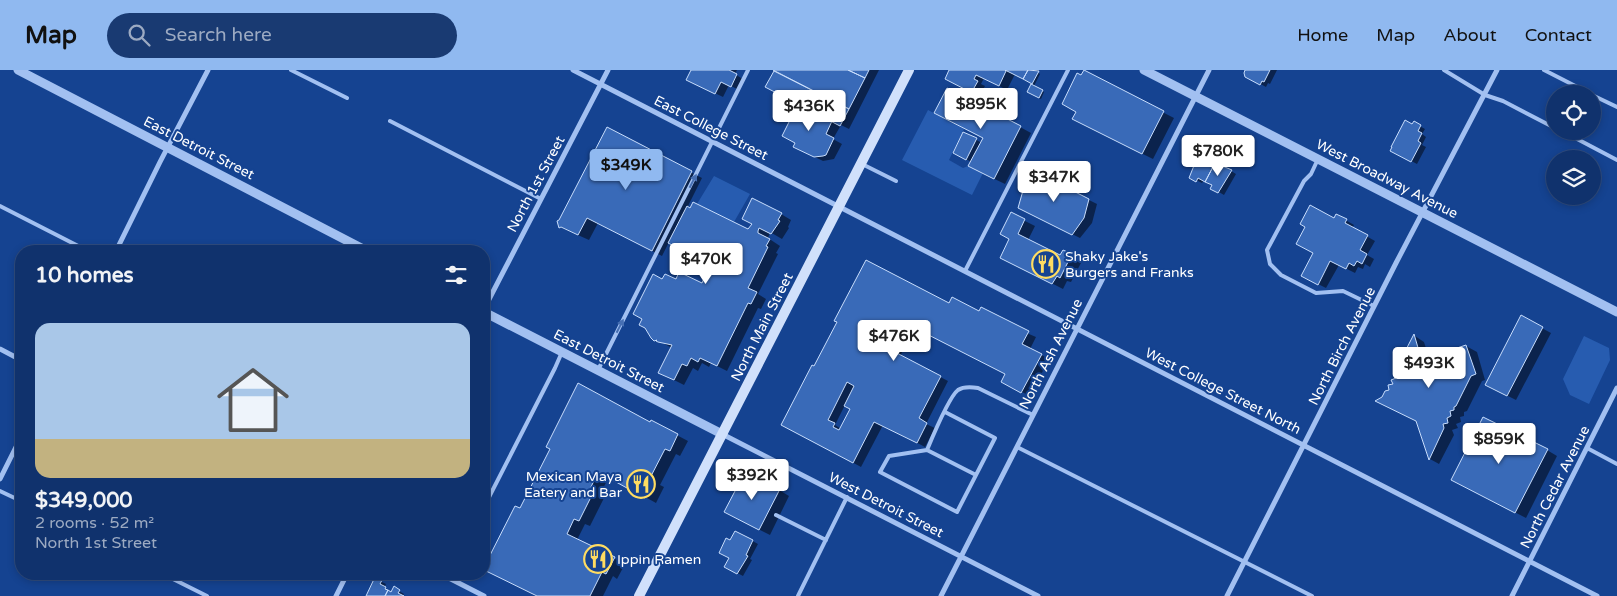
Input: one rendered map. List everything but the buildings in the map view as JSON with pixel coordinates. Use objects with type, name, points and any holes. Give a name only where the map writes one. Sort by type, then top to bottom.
[{"type":"main road","name":"North Main Street","points":[[640,596],[909,70]]},
{"type":"street","name":"East Detroit Street","points":[[18,70],[356,245]]},
{"type":"street","points":[[119,245],[208,70]]},
{"type":"street","name":"East College Street","points":[[573,70],[839,206]]},
{"type":"street","name":"North 1st Street","points":[[490,299],[608,70]]},
{"type":"street","name":"West Broadway Avenue","points":[[1144,70],[1617,312]]},
{"type":"street","name":"North Ash Avenue","points":[[941,596],[1210,70]]},
{"type":"street","name":"North Birch Avenue","points":[[1227,596],[1422,212],[1497,70]]},
{"type":"street","name":"West College Street North","points":[[839,206],[1597,596]]},
{"type":"street","name":"East Detroit Street","points":[[490,314],[722,434]]},
{"type":"street","points":[[0,349],[15,357]]},
{"type":"street","name":"North Cedar Avenue","points":[[1512,596],[1617,388]]},
{"type":"street","name":"West Detroit Street","points":[[722,434],[1038,596]]},
{"type":"street","points":[[0,479],[15,449]]},
{"type":"street","points":[[336,596],[344,580]]},
{"type":"street","points":[[455,580],[481,595]]},
{"type":"lane","points":[[291,70],[347,98]]},
{"type":"lane","points":[[598,370],[748,70]]},
{"type":"lane","points":[[965,271],[1068,70]]},
{"type":"lane","points":[[1444,70],[1485,95],[1503,101],[1546,123]]},
{"type":"lane","points":[[1544,70],[1570,85]]},
{"type":"lane","points":[[1601,99],[1617,107]]},
{"type":"lane","points":[[390,121],[541,199]]},
{"type":"lane","points":[[1579,140],[1617,160]]},
{"type":"lane","points":[[1318,159],[1267,250],[1270,264],[1281,275],[1316,293],[1343,291],[1374,306]]},
{"type":"lane","points":[[860,164],[896,181]]},
{"type":"lane","points":[[0,206],[76,245]]},
{"type":"lane","points":[[490,495],[562,352]]},
{"type":"lane","points":[[927,450],[958,390],[968,387],[978,388],[1033,415]]},
{"type":"lane","points":[[945,412],[995,438],[976,475],[957,512],[880,472],[890,456],[927,450],[976,475]]},
{"type":"lane","points":[[1017,447],[1312,596]]},
{"type":"lane","points":[[1587,448],[1617,464]]},
{"type":"lane","points":[[0,491],[15,499]]},
{"type":"lane","points":[[798,596],[847,497]]},
{"type":"lane","points":[[776,515],[826,540]]},
{"type":"lane","points":[[175,580],[207,596]]},
{"type":"shaded area","points":[[928,110],[964,129],[949,160],[963,168],[968,166],[983,173],[972,195],[902,160]]},
{"type":"shaded area","points":[[714,176],[750,194],[734,222],[697,204]]},
{"type":"shaded area","points":[[1584,336],[1609,348],[1610,360],[1589,404],[1570,395],[1563,379]]},
{"type":"place","name":"Shaky Jake's Burgers and Franks","points":[[1046,264]]},
{"type":"place","name":"Mexican Maya Eatery and Bar","points":[[641,484]]},
{"type":"place","name":"Ippin Ramen","points":[[598,559]]}]
